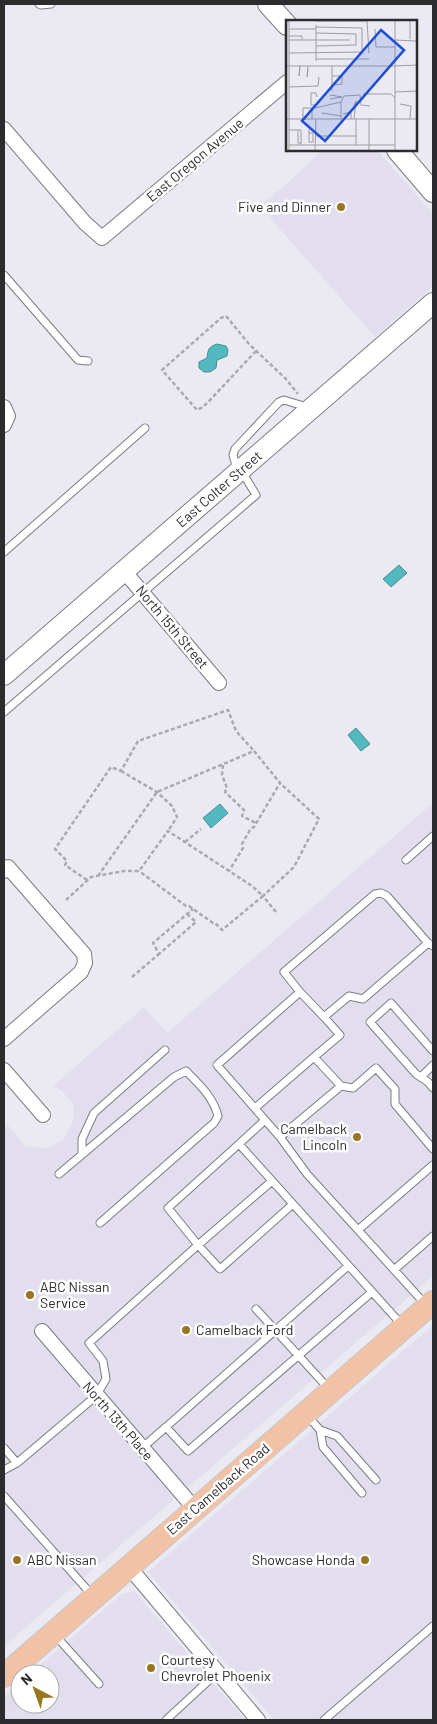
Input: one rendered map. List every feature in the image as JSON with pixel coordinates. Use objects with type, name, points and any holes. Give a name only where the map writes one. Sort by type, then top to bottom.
[{"type":"main road","name":"East Camelback Road","points":[[4,1676],[430,1305]]},
{"type":"street","points":[[268,4],[286,24]]},
{"type":"street","name":"East Oregon Avenue","points":[[4,129],[85,223],[102,238],[286,83]]},
{"type":"street","points":[[398,151],[433,192]]},
{"type":"street","name":"East Colter Street","points":[[4,675],[241,470],[306,404],[433,302]]},
{"type":"street","name":"North 15th Street","points":[[124,571],[220,683]]},
{"type":"street","points":[[4,1039],[81,972],[85,963],[84,954],[5,867]]},
{"type":"street","points":[[4,1070],[43,1115]]},
{"type":"street","name":"North 13th Place","points":[[42,1331],[195,1509]]},
{"type":"street","points":[[129,1567],[258,1720]]},
{"type":"lane","points":[[39,4],[41,6],[52,4]]},
{"type":"lane","points":[[4,275],[78,360],[88,361]]},
{"type":"lane","points":[[4,552],[145,428]]},
{"type":"lane","points":[[4,712],[256,495],[241,470]]},
{"type":"lane","points":[[406,860],[433,836]]},
{"type":"lane","points":[[254,1108],[340,1035],[300,992],[284,972],[375,894],[381,893],[387,896],[431,944],[363,999],[349,996],[324,1017]]},
{"type":"lane","points":[[300,992],[217,1065],[280,1136],[307,1174],[394,1270],[430,1305]]},
{"type":"lane","points":[[433,1052],[392,1003],[370,1022],[416,1074],[433,1088]]},
{"type":"lane","points":[[82,1154],[82,1138],[94,1113],[165,1050]]},
{"type":"lane","points":[[314,1057],[341,1086],[353,1088],[376,1068],[395,1089],[395,1104],[433,1149]]},
{"type":"lane","points":[[421,1077],[433,1065]]},
{"type":"lane","points":[[59,1174],[174,1077],[186,1071],[208,1093],[216,1106],[218,1116],[214,1123],[100,1223]]},
{"type":"lane","points":[[280,1136],[341,1086]]},
{"type":"lane","points":[[265,1120],[168,1208],[220,1269],[293,1204]]},
{"type":"lane","points":[[239,1144],[404,1328]]},
{"type":"lane","points":[[358,1230],[433,1164]]},
{"type":"lane","points":[[4,1470],[17,1463],[96,1396],[106,1379],[103,1361],[89,1343],[272,1181]]},
{"type":"lane","points":[[394,1270],[433,1236]]},
{"type":"lane","points":[[142,1448],[348,1266]]},
{"type":"lane","points":[[166,1427],[188,1451],[372,1292]]},
{"type":"lane","points":[[256,1309],[330,1392]]},
{"type":"lane","points":[[305,1413],[320,1430],[337,1436],[376,1480]]},
{"type":"lane","points":[[320,1430],[323,1448],[362,1493]]},
{"type":"lane","points":[[4,1448],[17,1463]]},
{"type":"lane","points":[[4,1496],[94,1598]]},
{"type":"lane","points":[[4,1510],[11,1504]]},
{"type":"lane","points":[[324,1720],[433,1626]]},
{"type":"lane","points":[[53,1632],[99,1684]]},
{"type":"lane","points":[[166,1720],[218,1672]]},
{"type":"path","points":[[256,350],[210,400],[197,410],[162,370],[221,318],[226,316],[256,350],[286,379],[306,404]]},
{"type":"path","points":[[66,900],[91,877],[124,871],[139,871],[186,906],[189,906],[215,923],[222,930],[294,868],[318,818],[280,782],[236,731],[228,710],[138,741],[121,771]]},
{"type":"path","points":[[98,876],[157,792],[254,751]]},
{"type":"path","points":[[223,764],[222,775],[227,788],[225,792],[244,810],[242,816],[256,823]]},
{"type":"path","points":[[87,880],[65,866],[67,860],[55,849],[111,767],[157,792],[172,806],[177,818],[139,871]]},
{"type":"path","points":[[229,871],[243,848],[242,844],[251,828],[254,827],[280,782]]},
{"type":"path","points":[[185,842],[201,829]]},
{"type":"path","points":[[168,831],[252,886],[276,912]]},
{"type":"path","points":[[159,954],[153,943],[193,909]]},
{"type":"path","points":[[132,977],[196,922],[187,914]]},
{"type":"shaded area","points":[[321,151],[378,151],[433,214],[433,286],[375,337],[264,211],[267,207],[263,203],[291,180]]},
{"type":"shaded area","points":[[433,803],[433,1276],[4,1646],[4,1127],[7,1124],[25,1146],[49,1148],[64,1139],[74,1118],[73,1104],[63,1092],[53,1086],[144,1007],[167,1033]]},
{"type":"shaded area","points":[[433,1325],[433,1720],[274,1720],[148,1572]]},
{"type":"shaded area","points":[[134,1591],[245,1720],[4,1720],[4,1697],[10,1692],[10,1714],[60,1714],[60,1664],[42,1664],[122,1594]]},
{"type":"water","points":[[217,344],[226,346],[228,350],[227,356],[217,360],[216,368],[210,372],[204,372],[199,368],[199,362],[207,358],[209,349]]},
{"type":"water","points":[[399,565],[407,573],[391,587],[383,579]]},
{"type":"water","points":[[356,728],[370,744],[361,751],[348,735]]},
{"type":"water","points":[[220,804],[228,813],[211,828],[203,818]]},
{"type":"place","name":"Five and Dinner","points":[[341,207]]},
{"type":"place","name":"Camelback Lincoln","points":[[357,1137]]},
{"type":"place","name":"ABC Nissan Service","points":[[30,1295]]},
{"type":"place","name":"Camelback Ford","points":[[186,1330]]},
{"type":"place","name":"ABC Nissan","points":[[17,1560]]},
{"type":"place","name":"Showcase Honda","points":[[365,1560]]},
{"type":"place","name":"Courtesy Chevrolet Phoenix","points":[[151,1668]]}]
